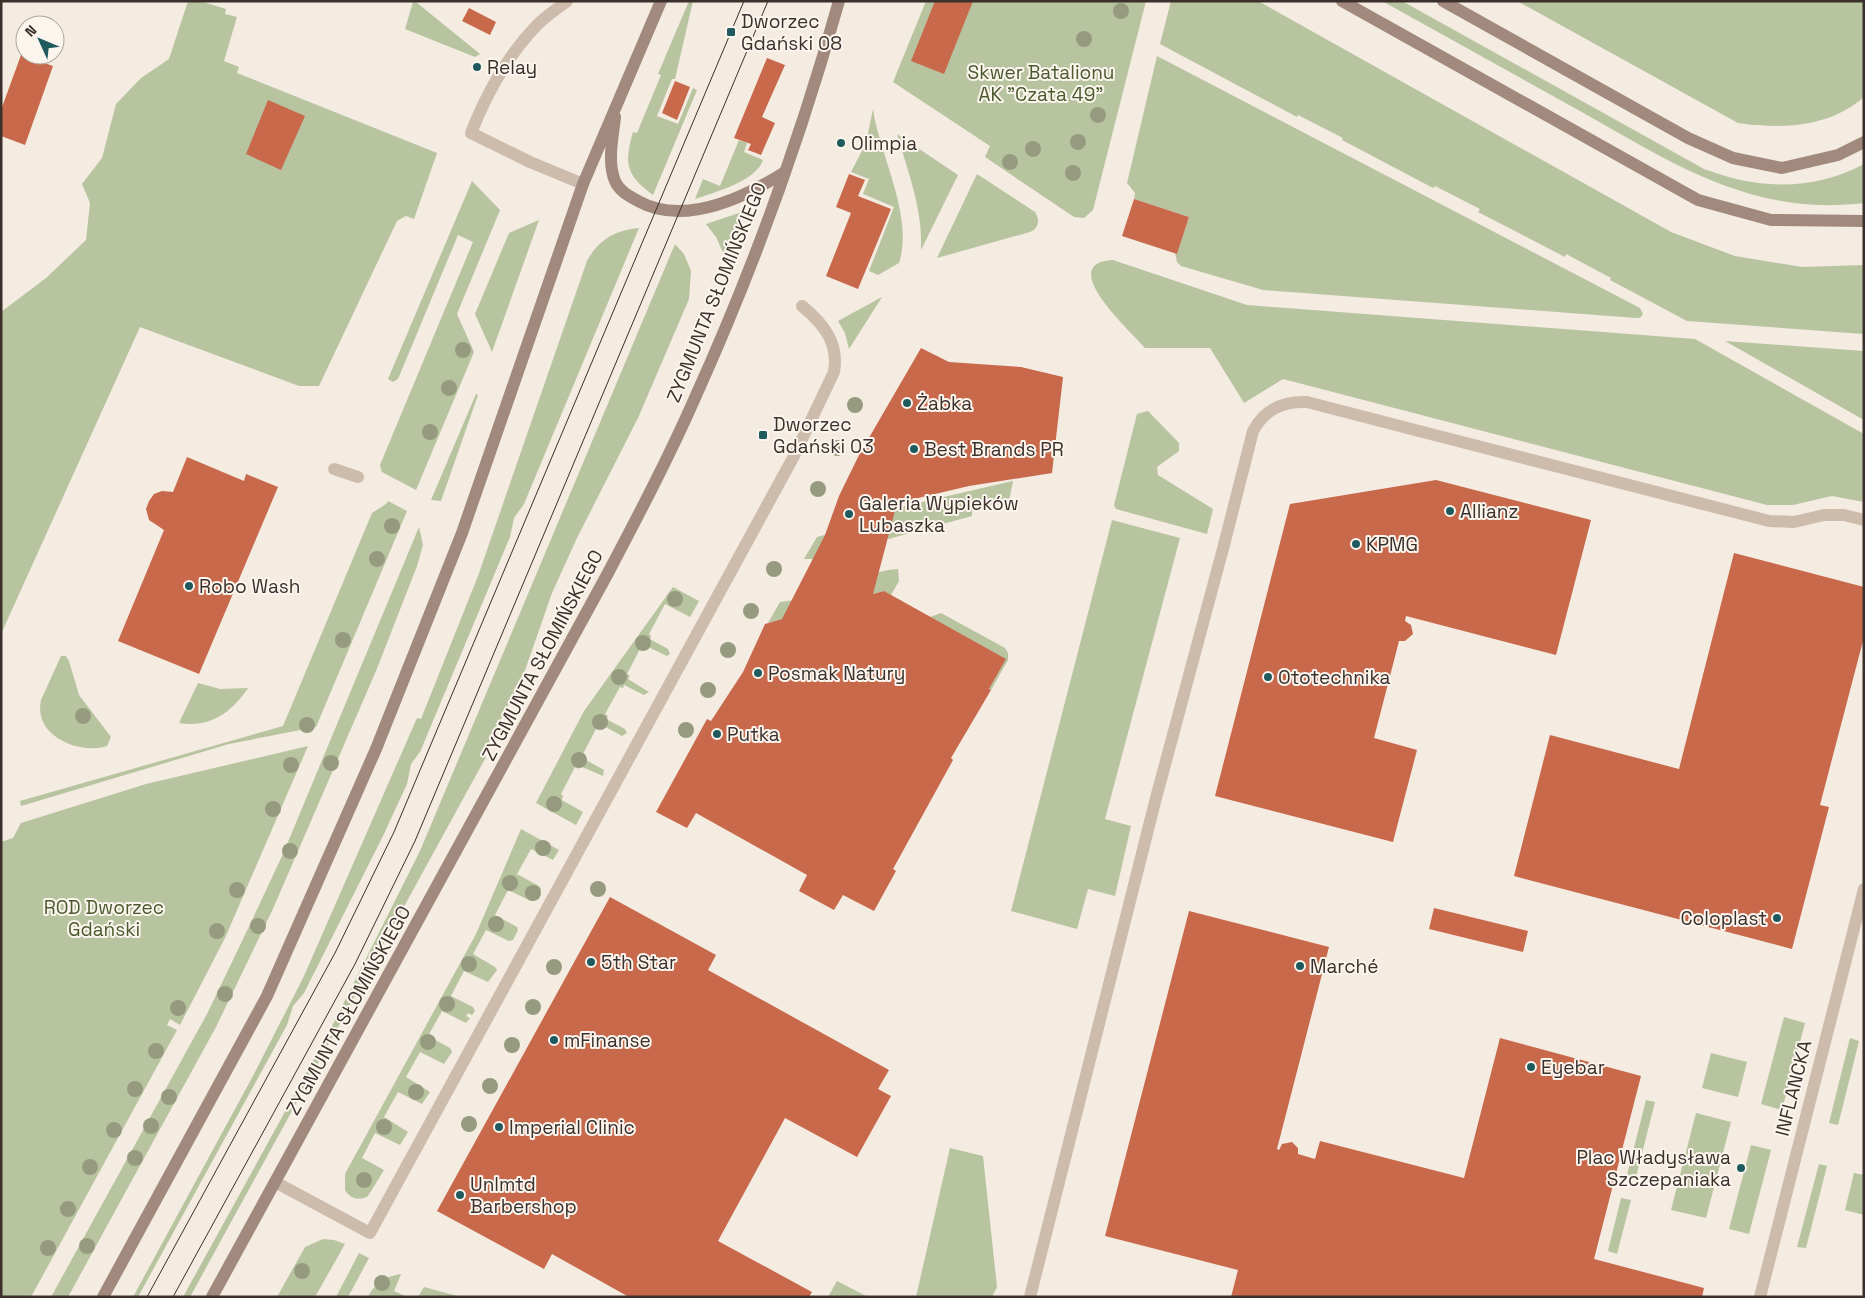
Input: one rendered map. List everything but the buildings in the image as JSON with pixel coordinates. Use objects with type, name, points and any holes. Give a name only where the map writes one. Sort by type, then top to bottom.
[{"type":"main road","points":[[103,1297],[266,996],[376,749],[462,533],[583,184],[661,1]]},
{"type":"main road","name":"ZYGMUNTA SŁOMIŃSKIEGO","points":[[212,1297],[604,581],[653,485],[720,341],[785,172],[839,1]]},
{"type":"main road","points":[[833,22],[845,1]]},
{"type":"main road","points":[[1342,1],[1698,200],[1771,220],[1864,221]]},
{"type":"main road","points":[[1443,1],[1688,138],[1734,158],[1782,168],[1838,155],[1864,142]]},
{"type":"main road","points":[[616,104],[612,164],[615,182],[623,192],[641,202],[666,210],[697,209],[739,197],[785,172]]},
{"type":"street","points":[[567,1],[537,25],[511,58],[483,102],[471,133],[530,162],[583,184]]},
{"type":"street","points":[[275,1182],[370,1232],[794,456],[834,372],[836,358],[825,328],[802,306]]},
{"type":"street","points":[[1030,1297],[1156,798],[1253,431],[1258,420],[1272,409],[1292,401],[1308,402],[1769,521],[1794,522],[1824,515],[1844,515],[1864,520]]},
{"type":"street","points":[[334,468],[358,477]]},
{"type":"street","name":"INFLANCKA","points":[[1760,1297],[1864,889]]},
{"type":"green space","points":[[188,1],[200,1],[226,9],[225,14],[237,17],[224,61],[239,67],[237,73],[437,153],[414,219],[406,216],[397,221],[319,386],[299,386],[140,327],[1,634],[1,312],[46,278],[86,240],[90,203],[82,184],[102,158],[116,104],[141,78],[169,59]]},
{"type":"green space","points":[[689,1],[693,1],[675,79],[672,79],[657,116],[678,124],[693,88],[697,90],[653,195],[632,175],[628,161],[630,143],[633,132],[637,133],[661,75],[658,74]]},
{"type":"green space","name":"Skwer Batalionu AK \"Czata 49\"","points":[[926,1],[1146,1],[1093,210],[1084,218],[1074,217],[985,157],[990,146],[893,82]]},
{"type":"green space","points":[[1171,1],[1258,1],[1671,232],[1735,256],[1802,267],[1864,265],[1864,334],[1687,321],[1566,254],[1565,257],[1478,212],[1480,209],[1435,186],[1433,188],[1342,140],[1343,138],[1298,115],[1297,117],[1160,44]]},
{"type":"green space","points":[[1382,1],[1402,1],[1704,169],[1724,176],[1764,184],[1804,183],[1844,173],[1864,164],[1864,203],[1822,205],[1783,201],[1746,193],[1710,180],[1641,146]]},
{"type":"green space","points":[[1517,1],[1864,1],[1864,97],[1835,115],[1804,124],[1772,126],[1738,123]]},
{"type":"green space","points":[[413,2],[416,2],[480,54],[475,57],[405,29]]},
{"type":"green space","points":[[1157,56],[1640,308],[1643,314],[1640,318],[1636,318],[1263,290],[1181,266],[1177,262],[1175,253],[1177,253],[1189,217],[1134,199],[1135,193],[1127,183]]},
{"type":"green space","points":[[873,109],[899,206],[902,226],[902,245],[899,263],[878,275],[869,271],[894,207],[863,194],[869,179],[851,172],[866,143]]},
{"type":"green space","points":[[897,134],[958,175],[921,250],[920,220],[917,205]]},
{"type":"green space","points":[[739,140],[747,143],[744,152],[763,160],[759,167],[744,180],[734,185],[695,199],[703,179],[720,186]]},
{"type":"green space","points":[[977,174],[1035,212],[1038,218],[1037,226],[1030,232],[937,258]]},
{"type":"green space","points":[[472,181],[500,210],[457,314],[474,352],[416,490],[382,472],[380,465],[473,242],[458,235],[398,379],[393,382],[388,379]]},
{"type":"green space","points":[[745,211],[727,257],[725,257],[716,237],[706,224]]},
{"type":"green space","points":[[539,220],[492,352],[475,314],[509,233]]},
{"type":"green space","points":[[639,228],[524,504],[514,518],[510,537],[420,752],[411,764],[407,784],[383,836],[304,993],[293,1006],[287,1025],[138,1297],[133,1297],[254,1074],[304,976],[417,718],[421,719],[478,576],[587,261],[596,247],[608,237],[622,231]]},
{"type":"green space","points":[[675,244],[684,254],[691,271],[689,299],[638,418],[577,538],[552,593],[522,679],[482,755],[486,757],[190,1297],[183,1297],[330,1030],[420,851]]},
{"type":"green space","points":[[1113,260],[1247,305],[1695,339],[1864,434],[1864,502],[1832,496],[1793,505],[1767,505],[1283,379],[1244,403],[1210,348],[1145,348],[1126,328],[1102,299],[1094,285],[1091,273],[1097,264]]},
{"type":"green space","points":[[882,297],[849,349],[845,333],[838,321]]},
{"type":"green space","points":[[1725,341],[1864,351],[1864,420]]},
{"type":"green space","points":[[476,394],[478,395],[441,501],[431,500]]},
{"type":"green space","points":[[1148,411],[1179,443],[1179,451],[1157,467],[1158,475],[1213,509],[1207,534],[1116,509],[1114,505],[1137,414]]},
{"type":"green space","points":[[1013,481],[1008,506],[1001,508],[1001,504],[989,505],[989,508],[984,508],[983,505],[972,506],[972,516],[816,559],[804,559],[817,537],[893,516],[896,508]]},
{"type":"green space","points":[[388,501],[407,511],[316,727],[229,744],[21,806],[20,801],[283,726],[372,513]]},
{"type":"green space","points":[[1112,520],[1180,538],[1105,819],[1131,826],[1115,896],[1088,889],[1077,929],[1011,911]]},
{"type":"green space","points":[[419,527],[423,545],[417,566],[376,671],[272,911],[216,1027],[68,1297],[51,1297],[207,1014],[244,937],[283,854]]},
{"type":"green space","points":[[898,569],[899,581],[891,595],[884,591],[841,603],[840,582]]},
{"type":"green space","points":[[673,587],[699,601],[690,617],[665,604],[649,634],[651,636],[650,639],[668,649],[670,654],[667,656],[646,646],[644,649],[641,647],[627,674],[630,676],[628,679],[649,692],[644,695],[624,685],[623,688],[620,687],[605,714],[608,716],[606,719],[625,729],[627,733],[622,736],[602,725],[601,728],[597,727],[583,754],[585,756],[584,759],[604,770],[603,776],[580,766],[579,769],[575,767],[561,794],[563,796],[562,800],[583,812],[576,825],[536,803],[584,711]]},
{"type":"green space","points":[[817,597],[818,609],[768,623],[780,602]]},
{"type":"green space","points":[[941,613],[1005,648],[1008,653],[1008,660],[991,690],[989,689],[1005,659],[930,617]]},
{"type":"green space","points":[[61,656],[66,656],[69,661],[79,695],[111,737],[107,746],[84,748],[72,745],[51,733],[44,724],[40,713],[41,700]]},
{"type":"green space","points":[[198,683],[220,689],[248,688],[234,705],[219,717],[200,723],[179,723]]},
{"type":"green space","name":"ROD Dworzec Gdański","points":[[308,746],[225,938],[180,1025],[170,1019],[167,1025],[177,1030],[31,1297],[1,1297],[1,842],[13,838],[21,823],[146,784]]},
{"type":"green space","points":[[521,829],[559,850],[553,860],[531,849],[517,874],[541,889],[535,900],[531,901],[508,890],[495,915],[517,927],[518,930],[513,940],[509,941],[486,930],[473,954],[497,970],[488,982],[464,971],[451,996],[473,1007],[475,1011],[472,1015],[468,1013],[466,1016],[470,1018],[466,1023],[442,1011],[428,1036],[450,1048],[452,1052],[444,1064],[420,1052],[406,1077],[430,1092],[422,1104],[398,1092],[384,1117],[408,1132],[400,1145],[375,1133],[362,1158],[384,1170],[368,1196],[362,1198],[352,1197],[345,1190],[345,1174],[476,934]]},
{"type":"green space","points":[[1784,1017],[1805,1023],[1782,1110],[1761,1104]]},
{"type":"green space","points":[[1850,1038],[1859,1041],[1838,1125],[1829,1123]]},
{"type":"green space","points":[[1711,1053],[1747,1062],[1738,1097],[1702,1088]]},
{"type":"green space","points":[[1646,1100],[1655,1102],[1636,1177],[1627,1175]]},
{"type":"green space","points":[[1696,1113],[1731,1122],[1706,1218],[1671,1210]]},
{"type":"green space","points":[[1751,1145],[1771,1150],[1749,1234],[1729,1229]]},
{"type":"green space","points":[[950,1148],[983,1156],[997,1287],[992,1297],[916,1297]]},
{"type":"green space","points":[[1819,1164],[1827,1166],[1806,1248],[1797,1247]]},
{"type":"green space","points":[[1854,1173],[1864,1175],[1864,1215],[1845,1210]]},
{"type":"green space","points":[[1621,1198],[1631,1200],[1617,1254],[1608,1251]]},
{"type":"green space","points":[[323,1239],[345,1244],[315,1297],[277,1297],[305,1247]]},
{"type":"green space","points":[[359,1253],[369,1258],[348,1297],[336,1297]]},
{"type":"green space","points":[[401,1274],[394,1291],[407,1297],[368,1297],[381,1281]]},
{"type":"green space","points":[[837,1281],[868,1297],[828,1297]]},
{"type":"green space","points":[[424,1287],[461,1297],[418,1297]]},
{"type":"tram line","points":[[147,1297],[335,953],[394,832],[744,1]]},
{"type":"tram line","points":[[173,1297],[355,964],[415,841],[768,1]]},
{"type":"place","name":"Dworzec Gdański 08","points":[[731,32]]},
{"type":"place","name":"Relay","points":[[477,67]]},
{"type":"place","name":"Olimpia","points":[[841,143]]},
{"type":"place","name":"Żabka","points":[[907,403]]},
{"type":"place","name":"Dworzec Gdański 03","points":[[763,435]]},
{"type":"place","name":"Best Brands PR","points":[[914,449]]},
{"type":"place","name":"Allianz","points":[[1450,511]]},
{"type":"place","name":"Galeria Wypieków Lubaszka","points":[[849,514]]},
{"type":"place","name":"KPMG","points":[[1356,544]]},
{"type":"place","name":"Robo Wash","points":[[189,586]]},
{"type":"place","name":"Posmak Natury","points":[[758,673]]},
{"type":"place","name":"Ototechnika","points":[[1268,677]]},
{"type":"place","name":"Putka","points":[[717,734]]},
{"type":"place","name":"Coloplast","points":[[1777,918]]},
{"type":"place","name":"5th Star","points":[[591,962]]},
{"type":"place","name":"Marché","points":[[1300,966]]},
{"type":"place","name":"mFinanse","points":[[554,1040]]},
{"type":"place","name":"Eyebar","points":[[1531,1067]]},
{"type":"place","name":"Imperial Clinic","points":[[499,1127]]},
{"type":"place","name":"Plac Władysława Szczepaniaka","points":[[1741,1168]]},
{"type":"place","name":"Unlmtd Barbershop","points":[[460,1195]]}]
